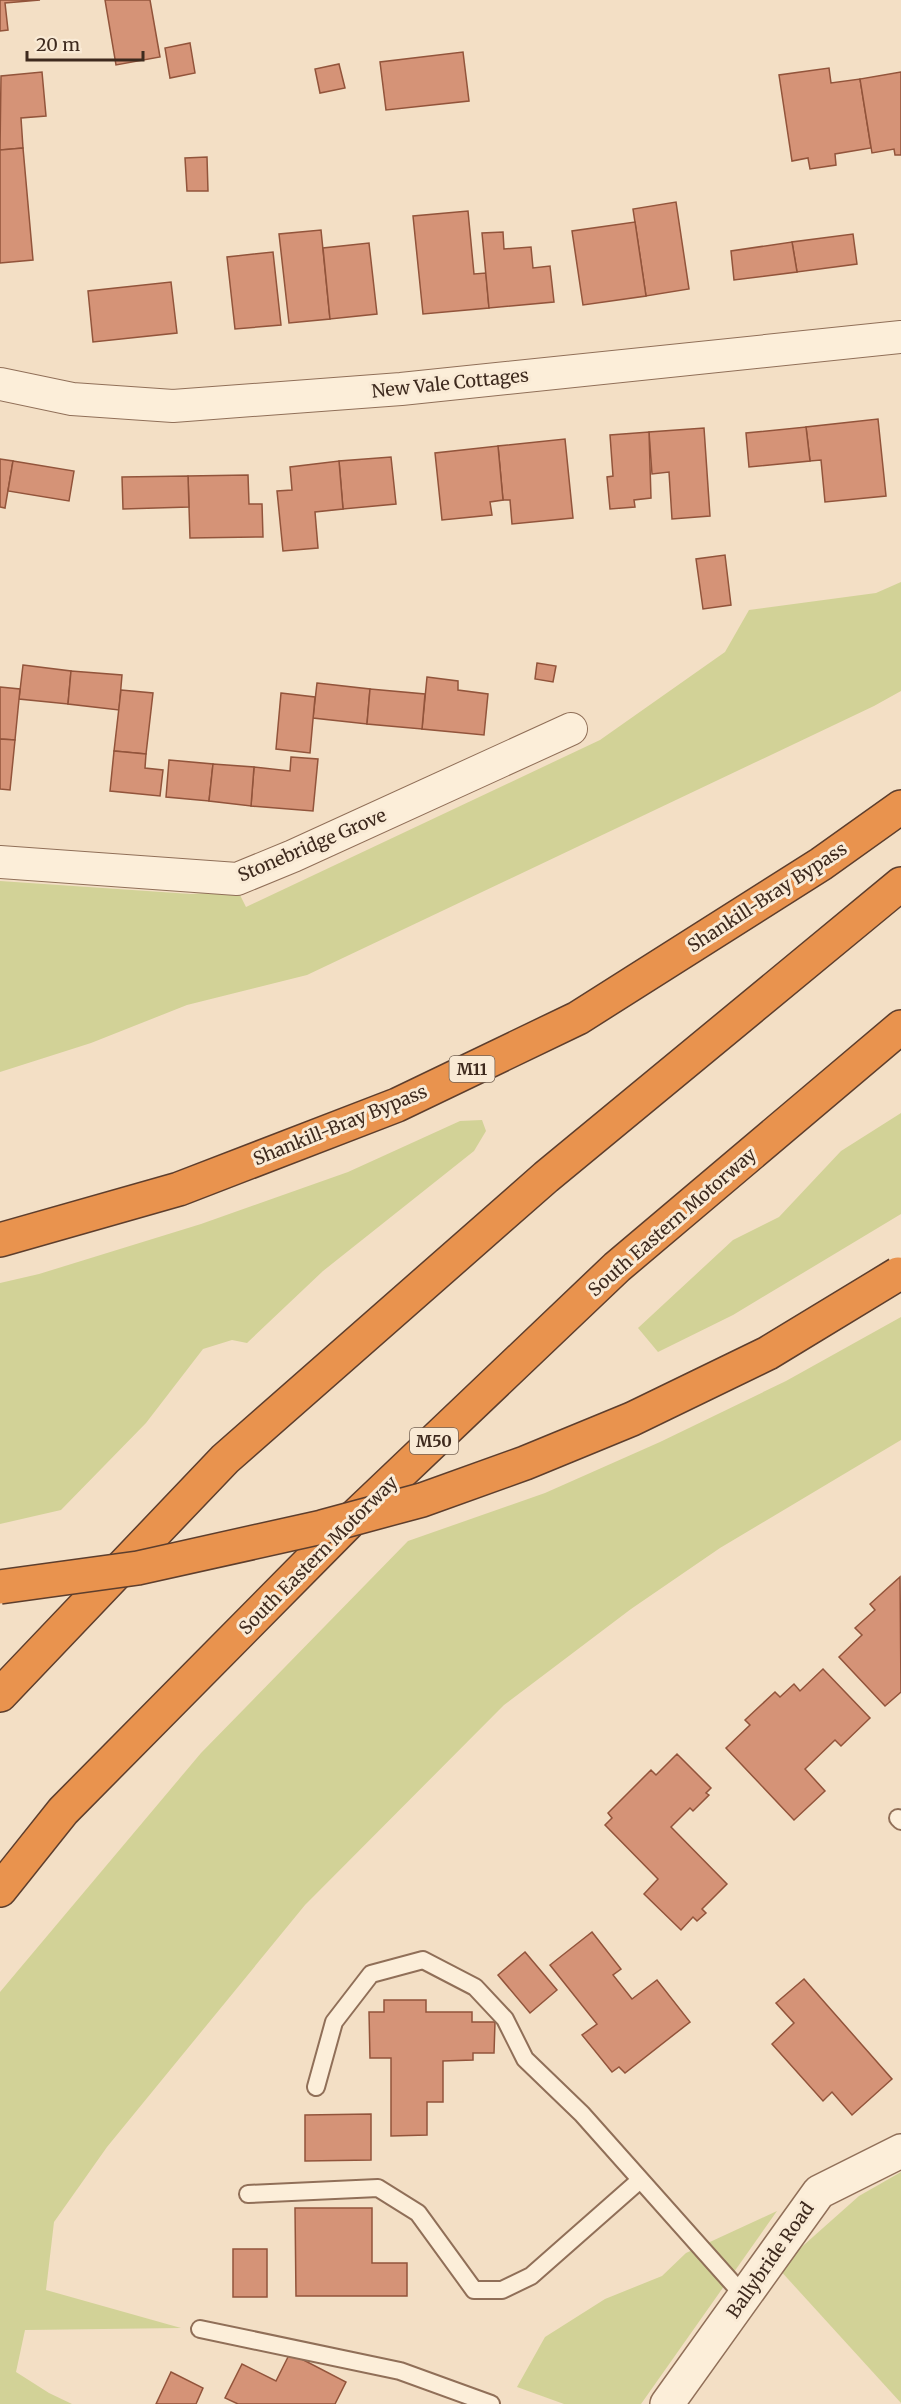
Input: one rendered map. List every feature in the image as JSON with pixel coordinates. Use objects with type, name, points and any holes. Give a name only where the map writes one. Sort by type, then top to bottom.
[{"type":"highway","name":"Shankill-Bray Bypass","points":[[0,1240],[179,1189],[418,1095],[578,1018],[820,864],[901,807]]},
{"type":"highway","points":[[0,1695],[225,1459],[546,1177],[901,884]]},
{"type":"highway","name":"South Eastern Motorway","points":[[0,1890],[63,1811],[356,1515],[617,1267],[901,1027]]},
{"type":"highway","points":[[0,1587],[138,1568],[322,1527],[422,1500],[525,1463],[632,1419],[768,1353],[899,1273]]},
{"type":"street","name":"New Vale Cottages","points":[[0,384],[72,399],[173,406],[401,389],[901,337]]},
{"type":"street","name":"Stonebridge Grove","points":[[0,862],[237,879],[293,856],[571,729]]},
{"type":"street","name":"Ballybride Road","points":[[668,2404],[819,2192],[901,2151]]},
{"type":"lane","points":[[316,2087],[334,2022],[371,1974],[423,1960],[475,1987],[505,2019],[525,2059],[582,2114],[744,2296]]},
{"type":"lane","points":[[248,2194],[378,2188],[418,2213],[474,2290],[502,2290],[531,2276],[640,2180]]},
{"type":"lane","points":[[200,2329],[400,2371],[491,2404]]},
{"type":"green space","points":[[901,582],[901,691],[874,706],[307,975],[187,1005],[91,1043],[0,1072],[0,881],[191,894],[238,891],[246,907],[600,740],[725,652],[749,610],[876,593]]},
{"type":"green space","points":[[901,1113],[901,1214],[733,1315],[658,1352],[638,1328],[733,1240],[779,1217],[841,1151]]},
{"type":"green space","points":[[482,1120],[486,1131],[474,1151],[323,1271],[247,1343],[232,1340],[203,1349],[146,1423],[61,1510],[0,1524],[0,1283],[39,1274],[201,1224],[348,1172],[460,1121]]},
{"type":"green space","points":[[901,1317],[901,1440],[720,1548],[631,1609],[504,1705],[305,1905],[107,2147],[54,2222],[46,2290],[181,2328],[25,2330],[16,2372],[49,2393],[72,2404],[0,2404],[0,1992],[201,1753],[408,1541],[545,1493],[660,1442],[786,1381]]},
{"type":"green space","points":[[901,2172],[901,2403],[778,2268],[859,2196]]},
{"type":"green space","points":[[777,2211],[641,2404],[564,2404],[517,2387],[545,2337],[605,2299],[662,2276],[686,2253]]},
{"type":"building","points":[[0,0],[40,0],[5,3],[8,30],[0,31]]},
{"type":"building","points":[[105,0],[150,0],[160,57],[116,65]]},
{"type":"building","points":[[190,43],[195,73],[170,78],[165,48]]},
{"type":"building","points":[[463,52],[469,101],[386,110],[380,62]]},
{"type":"building","points":[[339,64],[345,88],[320,93],[315,69]]},
{"type":"building","points":[[829,68],[831,83],[860,79],[871,148],[835,154],[836,165],[810,169],[808,158],[792,161],[779,75]]},
{"type":"building","points":[[42,72],[46,116],[21,118],[23,148],[0,150],[1,76]]},
{"type":"building","points":[[901,72],[901,155],[895,155],[894,149],[872,153],[860,79]]},
{"type":"building","points":[[23,148],[33,260],[0,263],[0,150]]},
{"type":"building","points":[[207,157],[208,191],[187,191],[185,158]]},
{"type":"building","points":[[676,202],[689,289],[646,296],[633,209]]},
{"type":"building","points":[[468,211],[474,274],[486,273],[489,308],[423,314],[413,216]]},
{"type":"building","points":[[635,222],[646,296],[583,305],[572,231]]},
{"type":"building","points":[[321,230],[330,319],[289,323],[279,234]]},
{"type":"building","points":[[503,232],[504,249],[531,247],[533,268],[550,266],[554,302],[489,308],[482,233]]},
{"type":"building","points":[[853,234],[857,264],[797,272],[792,242]]},
{"type":"building","points":[[792,242],[797,272],[734,280],[731,251]]},
{"type":"building","points":[[369,243],[377,314],[330,319],[323,248]]},
{"type":"building","points":[[273,252],[281,325],[235,329],[227,257]]},
{"type":"building","points":[[171,282],[177,333],[93,342],[88,291]]},
{"type":"building","points":[[878,419],[886,496],[825,502],[821,460],[810,461],[806,427]]},
{"type":"building","points":[[806,427],[810,461],[749,467],[746,433]]},
{"type":"building","points":[[704,428],[710,516],[672,519],[669,472],[652,474],[649,432]]},
{"type":"building","points":[[649,432],[651,498],[634,500],[635,507],[610,509],[607,477],[613,476],[610,435]]},
{"type":"building","points":[[565,439],[573,518],[512,524],[510,500],[503,500],[498,446]]},
{"type":"building","points":[[498,446],[503,500],[490,502],[492,515],[442,520],[435,453]]},
{"type":"building","points":[[391,457],[396,504],[343,509],[339,461]]},
{"type":"building","points":[[0,459],[13,461],[5,508],[0,507]]},
{"type":"building","points":[[13,461],[74,471],[69,501],[8,491]]},
{"type":"building","points":[[339,461],[343,509],[315,512],[318,548],[283,551],[277,491],[292,490],[290,467]]},
{"type":"building","points":[[248,475],[249,504],[262,504],[263,537],[190,538],[188,476]]},
{"type":"building","points":[[188,476],[189,507],[123,509],[122,477]]},
{"type":"building","points":[[725,555],[731,605],[703,609],[696,559]]},
{"type":"building","points":[[537,663],[556,666],[553,682],[535,679]]},
{"type":"building","points":[[23,665],[71,671],[68,704],[19,699]]},
{"type":"building","points":[[71,671],[122,675],[119,710],[68,704]]},
{"type":"building","points":[[427,677],[458,681],[458,690],[488,694],[484,735],[422,729]]},
{"type":"building","points":[[317,683],[370,689],[367,724],[313,718]]},
{"type":"building","points":[[0,687],[20,689],[15,740],[0,739]]},
{"type":"building","points":[[370,689],[425,694],[422,729],[367,724]]},
{"type":"building","points":[[121,690],[153,693],[146,754],[114,751]]},
{"type":"building","points":[[281,693],[315,697],[310,753],[276,749]]},
{"type":"building","points":[[0,739],[15,740],[10,790],[0,789]]},
{"type":"building","points":[[114,751],[146,754],[145,768],[163,770],[160,796],[110,791]]},
{"type":"building","points":[[291,757],[318,759],[313,811],[251,806],[254,767],[290,771]]},
{"type":"building","points":[[169,760],[213,764],[209,801],[166,797]]},
{"type":"building","points":[[213,764],[254,767],[251,806],[209,801]]},
{"type":"building","points":[[900,1577],[901,1692],[885,1706],[839,1657],[862,1635],[855,1628],[875,1610],[870,1604]]},
{"type":"building","points":[[823,1669],[870,1718],[841,1746],[835,1740],[805,1769],[825,1791],[794,1820],[726,1748],[750,1725],[745,1720],[775,1692],[780,1697],[794,1684],[800,1691]]},
{"type":"building","points":[[677,1754],[711,1788],[706,1793],[709,1795],[693,1811],[690,1808],[671,1827],[727,1884],[702,1909],[706,1913],[697,1921],[693,1917],[681,1930],[644,1894],[658,1879],[605,1825],[612,1818],[608,1813],[651,1770],[656,1775]]},
{"type":"building","points":[[592,1932],[621,1969],[613,1975],[632,1999],[657,1980],[690,2022],[625,2073],[619,2067],[612,2072],[582,2035],[597,2024],[550,1965]]},
{"type":"building","points":[[525,1952],[557,1990],[530,2013],[498,1975]]},
{"type":"building","points":[[804,1979],[892,2079],[852,2115],[832,2092],[823,2101],[772,2044],[794,2023],[776,2003]]},
{"type":"building","points":[[384,2000],[426,2000],[426,2012],[472,2012],[472,2022],[495,2022],[494,2053],[473,2053],[473,2060],[443,2061],[443,2102],[427,2102],[427,2135],[391,2136],[391,2058],[370,2058],[369,2012],[384,2012]]},
{"type":"building","points":[[371,2114],[371,2160],[305,2161],[305,2115]]},
{"type":"building","points":[[295,2208],[372,2208],[372,2263],[407,2263],[407,2296],[296,2296]]},
{"type":"building","points":[[233,2249],[267,2249],[267,2297],[233,2297]]},
{"type":"building","points":[[290,2353],[346,2382],[335,2404],[238,2404],[225,2398],[242,2364],[276,2381]]},
{"type":"building","points":[[171,2372],[203,2388],[196,2404],[156,2404]]}]
